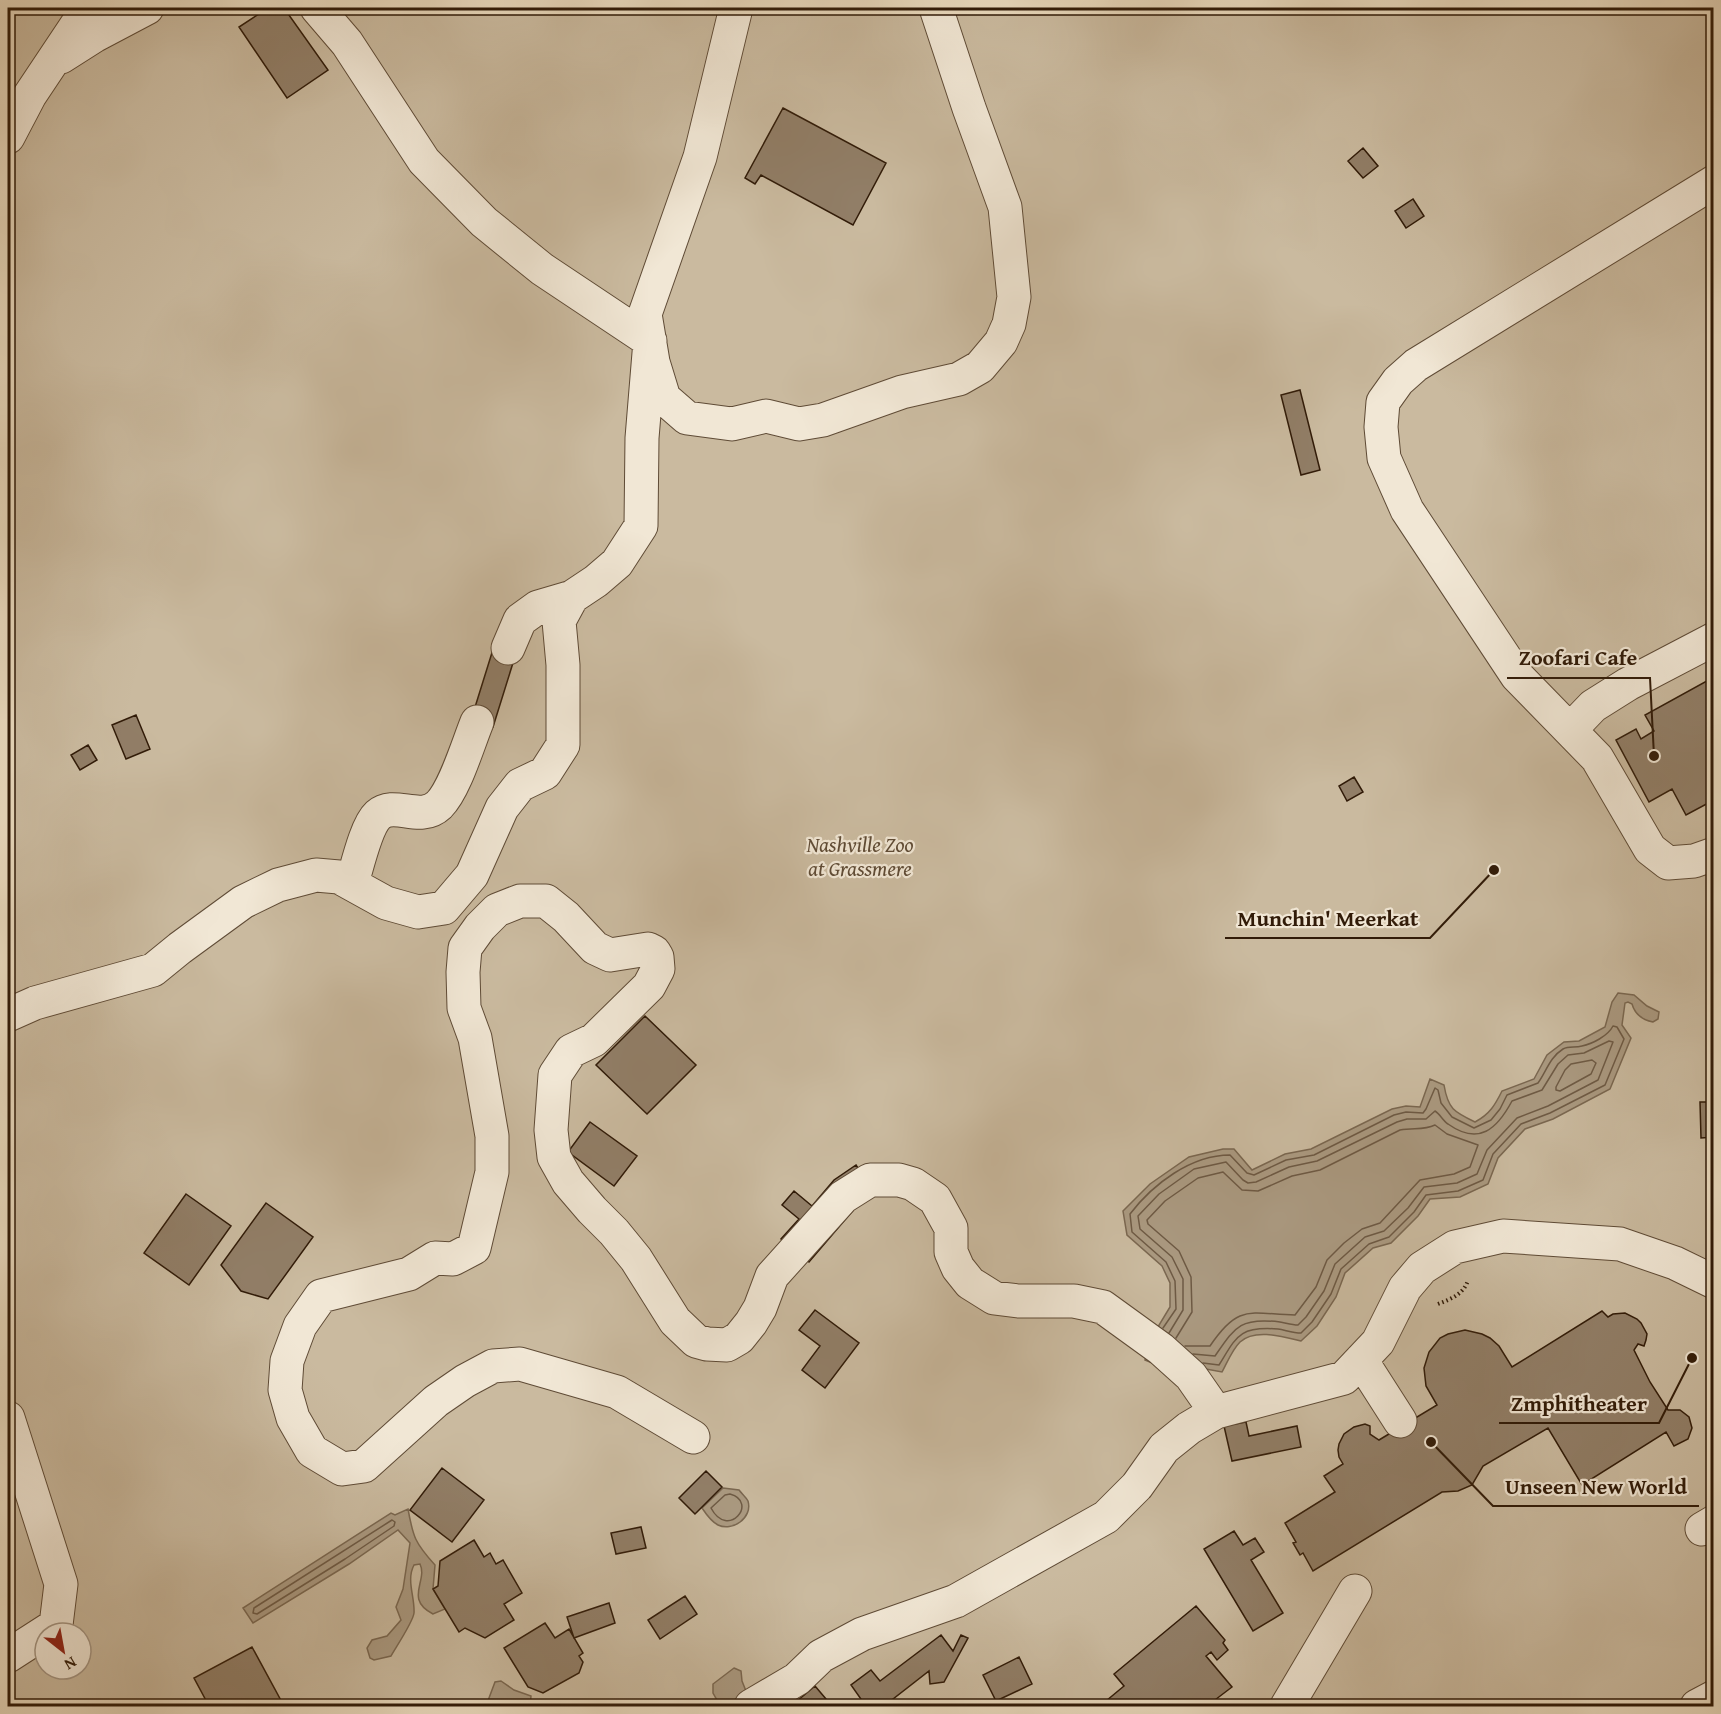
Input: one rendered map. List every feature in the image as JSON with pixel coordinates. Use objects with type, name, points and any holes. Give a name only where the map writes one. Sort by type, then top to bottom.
[{"type":"lane","points":[[8,137],[30,95],[88,8]]},
{"type":"lane","points":[[52,63],[94,36],[147,8]]},
{"type":"lane","points":[[317,8],[347,43],[424,161],[477,214],[542,269],[650,341]]},
{"type":"lane","points":[[736,8],[700,157],[645,314],[653,362],[664,398],[687,418],[732,424],[766,416],[799,424],[823,420],[902,392],[958,379],[980,367],[1001,342],[1009,324],[1014,297],[1005,207],[936,8]]},
{"type":"lane","points":[[1713,182],[1416,365],[1398,381],[1383,402],[1381,428],[1384,458],[1407,510],[1517,676],[1597,758],[1650,849],[1668,863],[1694,861],[1713,854]]},
{"type":"lane","points":[[508,648],[520,620],[538,607],[572,597],[597,581],[617,563],[641,526],[642,438],[650,341]]},
{"type":"lane","points":[[8,1016],[35,1003],[153,970],[243,902],[278,885],[316,875],[339,877],[386,903],[418,912],[444,909],[472,875],[502,808],[520,785],[545,773],[563,745],[563,665],[559,621],[572,597]]},
{"type":"lane","points":[[1569,730],[1593,706],[1628,684],[1713,639]]},
{"type":"lane","points":[[352,883],[368,830],[379,814],[392,809],[426,813],[439,805],[451,786],[477,722]]},
{"type":"lane","points":[[693,1437],[617,1392],[520,1364],[493,1366],[465,1381],[436,1401],[364,1466],[342,1469],[312,1451],[293,1418],[285,1390],[287,1361],[300,1326],[321,1296],[409,1274],[435,1258],[453,1259],[474,1248],[492,1172],[492,1136],[475,1038],[464,1008],[465,948],[480,927],[497,910],[509,905],[532,900],[546,901],[566,917],[595,948],[610,955],[648,949],[657,957],[658,969],[650,986],[594,1040],[571,1051],[555,1075],[551,1111],[554,1157],[568,1182],[636,1259],[675,1321],[696,1341],[727,1345],[739,1338],[760,1308],[772,1276],[843,1197],[870,1180],[899,1180],[913,1184],[935,1199],[951,1228],[951,1252],[958,1268],[970,1283],[994,1298],[1018,1301],[1074,1301],[1103,1307],[1135,1329],[1191,1376],[1216,1412]]},
{"type":"lane","points":[[752,1705],[797,1678],[821,1656],[855,1638],[956,1601],[1106,1517],[1137,1486],[1164,1448],[1189,1428],[1216,1412],[1344,1378],[1377,1342],[1405,1288],[1422,1268],[1455,1247],[1503,1236],[1620,1244],[1675,1263],[1713,1282]]},
{"type":"lane","points":[[1361,1360],[1400,1421]]},
{"type":"lane","points":[[8,1418],[62,1584],[56,1625],[8,1656]]},
{"type":"lane","points":[[1287,1707],[1355,1591]]},
{"type":"lane","points":[[1697,1707],[1713,1697]]},
{"type":"green space","name":"Nashville Zoo at Grassmere","points":[[8,8],[1713,8],[1713,1706],[8,1706]]},
{"type":"water","points":[[1618,993],[1634,995],[1659,1012],[1658,1019],[1653,1022],[1649,1021],[1637,1014],[1632,1004],[1625,1003],[1622,1025],[1631,1038],[1610,1089],[1553,1119],[1525,1129],[1498,1158],[1488,1184],[1460,1197],[1430,1199],[1418,1216],[1391,1243],[1373,1248],[1345,1273],[1336,1297],[1317,1326],[1301,1341],[1270,1335],[1253,1335],[1240,1342],[1222,1372],[1195,1367],[1172,1371],[1145,1360],[1150,1340],[1170,1307],[1170,1283],[1162,1266],[1127,1235],[1123,1211],[1150,1184],[1189,1157],[1223,1149],[1234,1149],[1252,1170],[1285,1154],[1311,1149],[1392,1109],[1406,1106],[1420,1107],[1430,1079],[1444,1085],[1453,1109],[1475,1122],[1492,1109],[1502,1091],[1534,1079],[1547,1055],[1564,1042],[1579,1041],[1605,1027],[1612,1002]]},
{"type":"water","points":[[723,1488],[739,1490],[748,1501],[749,1507],[740,1522],[729,1527],[716,1524],[702,1508]]},
{"type":"water","points":[[408,1509],[416,1539],[435,1565],[433,1589],[445,1609],[433,1614],[424,1608],[418,1596],[422,1570],[420,1564],[414,1565],[411,1577],[413,1617],[391,1656],[374,1660],[370,1658],[367,1648],[372,1640],[387,1636],[401,1620],[396,1607],[403,1589],[410,1543],[398,1530],[349,1564],[253,1623],[243,1608],[391,1513],[395,1515]]},
{"type":"water","points":[[734,1668],[741,1671],[742,1681],[752,1706],[732,1706],[730,1703],[717,1700],[713,1693],[713,1684]]},
{"type":"water","points":[[501,1681],[514,1690],[531,1696],[530,1706],[486,1706],[495,1682]]},
{"type":"building","points":[[268,8],[284,8],[328,70],[287,98],[239,27]]},
{"type":"building","points":[[783,108],[886,163],[853,225],[761,175],[755,184],[745,178]]},
{"type":"building","points":[[1363,148],[1378,166],[1363,178],[1348,161]]},
{"type":"building","points":[[1413,199],[1424,216],[1406,228],[1395,211]]},
{"type":"building","points":[[1300,390],[1320,470],[1301,475],[1281,395]]},
{"type":"building","points":[[495,643],[517,650],[493,727],[471,720]]},
{"type":"building","points":[[1714,677],[1714,800],[1686,815],[1672,789],[1649,802],[1616,740],[1636,729],[1641,739],[1654,731],[1645,715]]},
{"type":"building","points":[[136,715],[150,749],[126,759],[112,725]]},
{"type":"building","points":[[88,745],[97,760],[80,770],[71,755]]},
{"type":"building","points":[[1354,777],[1363,792],[1347,801],[1339,786]]},
{"type":"building","points":[[645,1016],[696,1065],[647,1114],[596,1065]]},
{"type":"building","points":[[1700,1102],[1714,1102],[1714,1137],[1701,1138]]},
{"type":"building","points":[[590,1122],[637,1156],[614,1186],[568,1152]]},
{"type":"building","points":[[856,1165],[875,1195],[855,1208],[809,1262],[781,1239],[799,1219],[782,1205],[794,1191],[812,1206],[834,1180]]},
{"type":"building","points":[[186,1194],[231,1226],[189,1285],[144,1253]]},
{"type":"building","points":[[266,1203],[313,1237],[268,1299],[241,1291],[221,1265]]},
{"type":"building","points":[[815,1310],[859,1343],[825,1388],[802,1370],[820,1346],[799,1330]]},
{"type":"building","points":[[1602,1311],[1608,1317],[1625,1313],[1641,1323],[1647,1334],[1646,1340],[1644,1346],[1638,1344],[1634,1350],[1650,1382],[1668,1410],[1680,1410],[1689,1417],[1692,1428],[1688,1439],[1674,1446],[1666,1432],[1582,1485],[1548,1428],[1483,1466],[1472,1485],[1458,1491],[1442,1492],[1313,1571],[1303,1553],[1300,1555],[1293,1543],[1296,1542],[1285,1523],[1335,1492],[1324,1476],[1343,1464],[1338,1450],[1344,1434],[1354,1427],[1365,1424],[1370,1426],[1370,1434],[1379,1440],[1437,1405],[1426,1386],[1424,1368],[1429,1352],[1440,1338],[1465,1330],[1482,1334],[1499,1346],[1512,1367]]},
{"type":"building","points":[[1246,1422],[1249,1436],[1297,1426],[1301,1447],[1232,1461],[1224,1426]]},
{"type":"building","points":[[442,1468],[484,1500],[452,1542],[410,1510]]},
{"type":"building","points":[[706,1471],[722,1487],[695,1514],[679,1498]]},
{"type":"building","points":[[641,1527],[646,1548],[616,1554],[611,1533]]},
{"type":"building","points":[[1234,1531],[1243,1545],[1255,1538],[1264,1552],[1251,1560],[1283,1613],[1253,1631],[1204,1549]]},
{"type":"building","points":[[474,1540],[484,1557],[490,1553],[496,1564],[503,1560],[522,1593],[504,1604],[514,1620],[485,1638],[465,1628],[459,1632],[433,1589],[438,1586],[440,1561]]},
{"type":"building","points":[[685,1596],[697,1614],[660,1639],[648,1620]]},
{"type":"building","points":[[609,1603],[615,1623],[574,1638],[567,1617]]},
{"type":"building","points":[[1196,1606],[1225,1640],[1223,1643],[1228,1650],[1217,1660],[1211,1652],[1206,1656],[1232,1687],[1211,1703],[1214,1706],[1100,1706],[1124,1686],[1114,1674]]},
{"type":"building","points":[[545,1623],[555,1638],[569,1629],[583,1653],[579,1656],[583,1662],[579,1673],[543,1693],[528,1687],[504,1648]]},
{"type":"building","points":[[941,1635],[953,1651],[961,1635],[968,1638],[944,1682],[930,1684],[929,1671],[884,1706],[869,1706],[863,1702],[851,1685],[871,1670],[880,1681]]},
{"type":"building","points":[[252,1647],[284,1706],[209,1706],[194,1678]]},
{"type":"building","points":[[1019,1657],[1032,1684],[996,1701],[983,1675]]},
{"type":"building","points":[[815,1686],[832,1706],[801,1706],[797,1701]]},
{"type":"place","name":"Zoofari Cafe","points":[[1654,756]]},
{"type":"place","name":"Munchin' Meerkat","points":[[1494,870]]},
{"type":"place","name":"Zmphitheater","points":[[1692,1358]]},
{"type":"place","name":"Unseen New World","points":[[1431,1442]]}]
